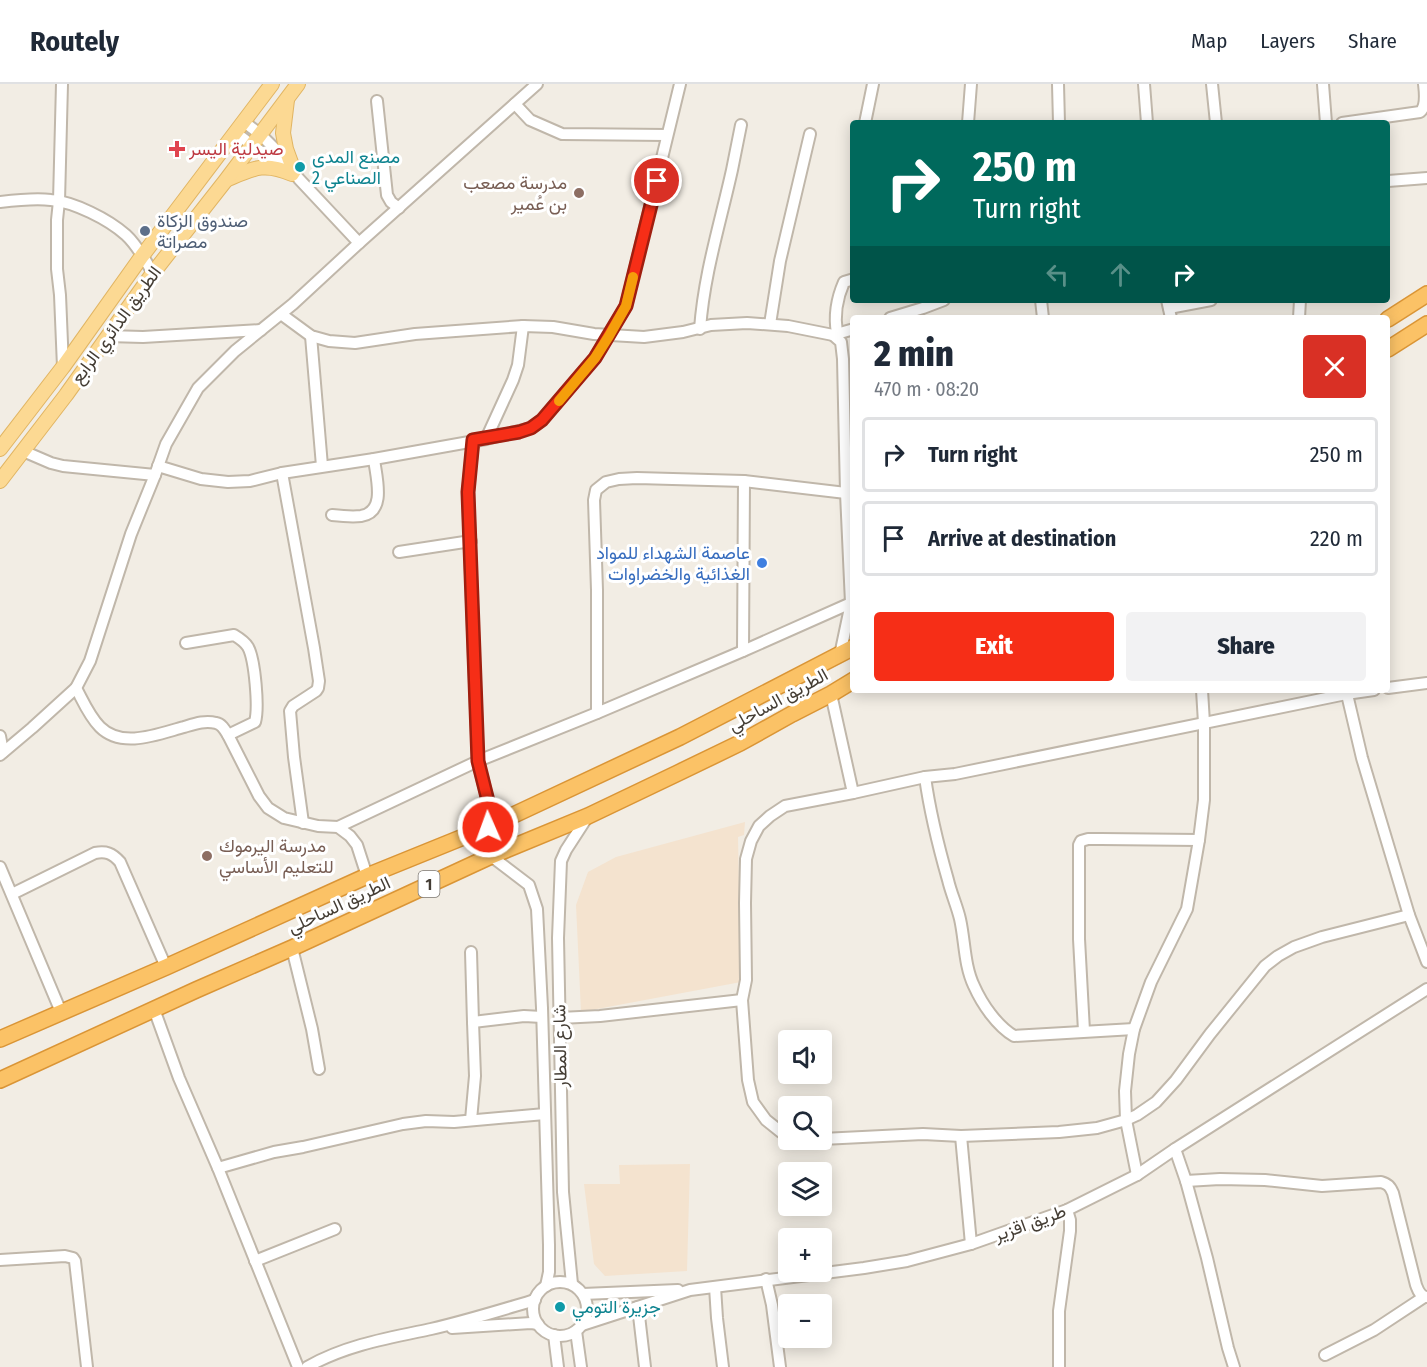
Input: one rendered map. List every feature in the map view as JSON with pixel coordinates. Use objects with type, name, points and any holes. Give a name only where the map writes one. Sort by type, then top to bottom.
[{"type":"highway","points":[[1390,318],[1427,294]]},
{"type":"highway","points":[[1390,348],[1427,324]]},
{"type":"highway","name":"الطريق الساحلي","points":[[0,1039],[367,876],[488,827],[680,737],[850,649]]},
{"type":"highway","name":"الطريق الساحلي","points":[[0,1080],[491,856],[588,816],[740,743],[850,682]]},
{"type":"main road","name":"الطريق الدائري الرابع","points":[[0,449],[272,84]]},
{"type":"main road","name":"الطريق الدائري الرابع","points":[[0,482],[66,395],[153,273],[298,84]]},
{"type":"main road","points":[[287,100],[283,133],[295,175]]},
{"type":"main road","points":[[226,180],[256,168],[272,167],[295,175]]},
{"type":"street","points":[[62,84],[57,269],[63,367]]},
{"type":"street","points":[[2,753],[76,688],[90,661],[130,534],[166,444],[198,388],[235,351],[281,314],[537,84]]},
{"type":"street","points":[[23,451],[63,466],[157,470],[228,482],[250,481],[282,473],[374,459],[531,428],[542,420],[595,358],[626,306],[680,84]]},
{"type":"street","points":[[867,120],[873,84]]},
{"type":"street","points":[[968,120],[971,84]]},
{"type":"street","points":[[1058,84],[1059,120]]},
{"type":"street","points":[[1144,84],[1147,120]]},
{"type":"street","points":[[1212,84],[1216,120]]},
{"type":"street","points":[[1323,84],[1326,120]]},
{"type":"street","points":[[1363,120],[1424,110],[1426,105],[1424,84]]},
{"type":"street","points":[[377,102],[387,195],[391,202],[399,208]]},
{"type":"street","points":[[515,104],[530,120],[562,134],[667,135]]},
{"type":"street","points":[[700,329],[702,301],[709,264],[741,125]]},
{"type":"street","points":[[240,127],[256,140],[278,152],[295,175],[359,243]]},
{"type":"street","points":[[770,324],[780,261],[810,134]]},
{"type":"street","points":[[1390,181],[1427,178]]},
{"type":"street","points":[[0,202],[28,199],[59,201],[80,208],[108,222],[127,235],[153,273]]},
{"type":"street","points":[[850,280],[844,282],[841,290],[835,334],[841,342],[848,381],[846,494],[850,567]]},
{"type":"street","points":[[900,315],[936,303]]},
{"type":"street","points":[[1169,309],[1195,303]]},
{"type":"street","points":[[281,314],[311,336],[355,343],[415,334],[523,326],[553,327],[609,336],[644,337],[700,329],[711,325],[747,323],[789,326],[835,334],[850,330]]},
{"type":"street","points":[[486,438],[518,365],[523,326]]},
{"type":"street","points":[[107,336],[155,337],[261,330]]},
{"type":"street","points":[[311,336],[322,466]]},
{"type":"street","points":[[473,440],[468,492],[478,761],[490,809],[488,827]]},
{"type":"street","points":[[332,515],[362,516],[373,511],[377,504],[374,459]]},
{"type":"street","points":[[282,473],[319,681],[316,691],[293,706],[290,713],[303,823]]},
{"type":"street","points":[[597,713],[594,500],[596,490],[606,483],[628,478],[700,479],[744,481],[846,494]]},
{"type":"street","points":[[743,651],[744,481]]},
{"type":"street","points":[[399,552],[471,541]]},
{"type":"street","points":[[76,688],[90,715],[101,728],[121,738],[147,737],[195,723],[218,723],[228,735],[259,796],[268,808],[284,818],[318,826],[338,827],[478,761],[597,713],[850,604]]},
{"type":"street","points":[[840,655],[850,612]]},
{"type":"street","points":[[186,643],[234,635],[248,646],[253,661],[257,717],[255,722],[228,735]]},
{"type":"street","points":[[1390,688],[1427,683]]},
{"type":"street","points":[[1137,1175],[1126,1120],[1125,1091],[1134,1029],[1151,982],[1188,909],[1203,800],[1202,693]]},
{"type":"street","points":[[778,1130],[766,1120],[753,1102],[748,1080],[742,1000],[746,980],[746,859],[759,826],[770,816],[785,806],[853,794],[925,777],[956,774],[1341,693]]},
{"type":"street","points":[[1346,693],[1362,758],[1409,915],[1427,962]]},
{"type":"street","points":[[831,694],[853,794]]},
{"type":"street","points":[[0,736],[2,753]]},
{"type":"street","points":[[925,777],[929,809],[960,919],[969,974],[985,1006],[1014,1036],[1134,1029]]},
{"type":"street","name":"شارع المطار","points":[[572,1284],[563,1192],[558,938],[561,861],[569,844],[588,816]]},
{"type":"street","points":[[338,827],[357,845],[367,876]]},
{"type":"street","points":[[1083,1031],[1079,939],[1079,845],[1081,841],[1088,839],[1199,840]]},
{"type":"street","points":[[12,894],[86,857],[108,852],[120,862],[166,967]]},
{"type":"street","name":"شارع المطار","points":[[491,856],[529,885],[537,909],[549,1272],[546,1286]]},
{"type":"street","points":[[0,867],[61,1012]]},
{"type":"street","points":[[832,1139],[923,1134],[961,1136],[1059,1132],[1097,1128],[1126,1120],[1156,1102],[1176,1080],[1265,966],[1278,956],[1294,947],[1322,937],[1409,915]]},
{"type":"street","points":[[538,939],[558,938]]},
{"type":"street","points":[[292,948],[312,1029],[319,1069]]},
{"type":"street","points":[[471,952],[475,1076],[471,1120]]},
{"type":"street","name":"طريق اقزير","points":[[579,1328],[690,1290],[907,1261],[971,1244],[1067,1210],[1137,1175],[1427,989]]},
{"type":"street","points":[[560,1018],[600,1016],[742,1000]]},
{"type":"street","points":[[154,1010],[179,1078],[298,1367]]},
{"type":"street","points":[[473,1022],[524,1016],[542,1017]]},
{"type":"street","points":[[218,1168],[274,1152],[403,1124],[545,1114]]},
{"type":"street","points":[[961,1136],[971,1244]]},
{"type":"street","points":[[1175,1149],[1186,1180],[1234,1367]]},
{"type":"street","points":[[1186,1180],[1265,1180],[1322,1186],[1381,1182],[1390,1187],[1416,1285],[1419,1293],[1426,1297],[1374,1330],[1324,1355]]},
{"type":"street","points":[[1059,1367],[1059,1311],[1070,1231],[1067,1210]]},
{"type":"street","points":[[255,1261],[335,1229]]},
{"type":"street","points":[[0,1260],[65,1256],[73,1258],[87,1367]]},
{"type":"street","points":[[766,1279],[780,1367]]},
{"type":"street","points":[[559,1282],[572,1284],[583,1294],[586,1301],[588,1309],[586,1317],[579,1328],[569,1335],[548,1333],[538,1324],[534,1312],[535,1300],[546,1286],[559,1282]]},
{"type":"street","points":[[715,1287],[723,1367]]},
{"type":"street","points":[[583,1294],[690,1290]]},
{"type":"street","points":[[307,1367],[353,1347],[434,1328],[535,1300]]},
{"type":"street","points":[[638,1307],[645,1367]]},
{"type":"street","points":[[434,1328],[538,1324]]},
{"type":"street","points":[[579,1328],[580,1367]]},
{"type":"street","points":[[554,1335],[558,1367]]},
{"type":"shaded area","points":[[745,822],[744,835],[738,837],[741,982],[581,1012],[576,905],[588,872],[616,857]]},
{"type":"shaded area","points":[[690,1164],[687,1271],[605,1276],[594,1264],[584,1184],[620,1184],[619,1165]]},
{"type":"slow traffic","points":[[559,401],[595,358],[609,336],[626,306],[633,277]]},
{"type":"place","name":"صيدلية اليسر","points":[[177,149]]},
{"type":"place","name":"مصنع المدى الصناعي 2","points":[[300,167]]},
{"type":"place","name":"مدرسة مصعب بن عُمير","points":[[579,193]]},
{"type":"place","name":"صندوق الزكاة مصراتة","points":[[145,231]]},
{"type":"place","name":"عاصمة الشهداء للمواد الغذائية والخضراوات","points":[[762,563]]},
{"type":"place","name":"مدرسة اليرموك للتعليم الأساسي","points":[[207,856]]},
{"type":"place","name":"جزيرة التومي","points":[[560,1307]]},
{"type":"route","points":[[488,827],[490,809],[478,761],[468,492],[473,440],[531,428],[542,420],[595,358],[626,306],[657,181]]}]
